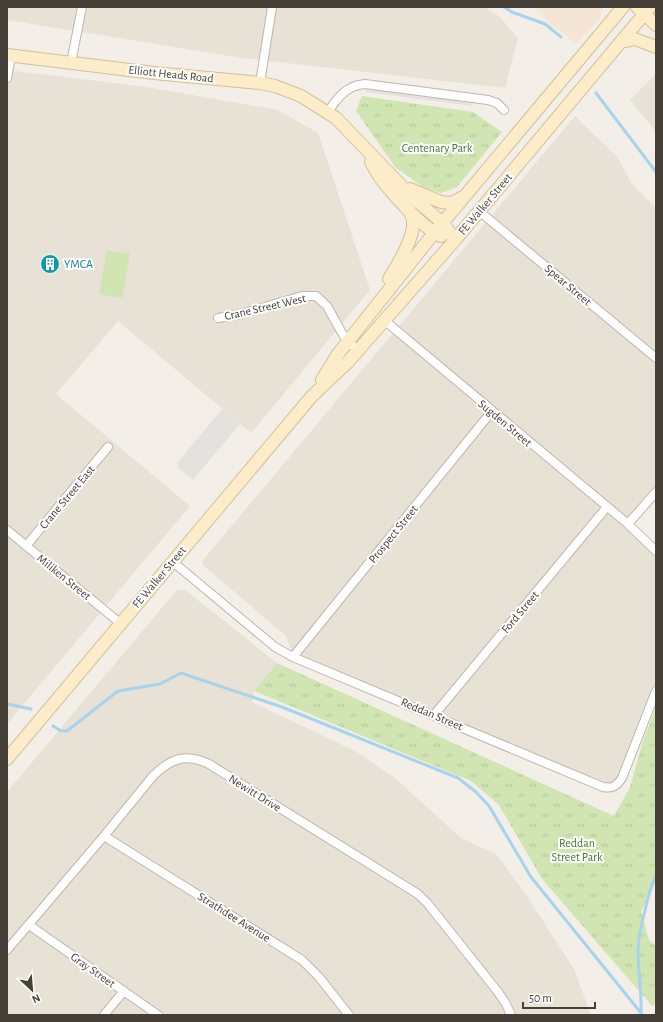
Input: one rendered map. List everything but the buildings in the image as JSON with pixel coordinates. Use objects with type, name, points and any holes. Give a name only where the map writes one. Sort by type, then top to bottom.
[{"type":"main road","name":"FE Walker Street","points":[[312,396],[338,354],[434,233],[623,7]]},
{"type":"main road","name":"FE Walker Street","points":[[7,758],[312,396],[358,350],[454,241],[621,42],[644,9]]},
{"type":"main road","points":[[644,9],[656,25]]},
{"type":"main road","points":[[621,42],[635,39],[656,47]]},
{"type":"main road","name":"Elliott Heads Road","points":[[9,56],[154,73],[260,83],[275,86],[301,96],[328,112],[346,127],[361,145],[412,197],[443,223],[454,241]]},
{"type":"main road","name":"Elliott Heads Road","points":[[361,145],[384,183],[408,209],[434,233],[454,241]]},
{"type":"main road","points":[[394,179],[415,192],[441,202],[452,203],[464,197]]},
{"type":"main road","points":[[364,321],[396,269],[405,250],[413,225],[413,220],[408,209]]},
{"type":"street","points":[[71,63],[82,7]]},
{"type":"street","points":[[260,83],[272,7]]},
{"type":"street","points":[[7,78],[9,56]]},
{"type":"street","points":[[328,112],[347,90],[353,86],[366,84],[488,100],[497,103],[504,110]]},
{"type":"street","name":"Spear Street","points":[[479,211],[656,358]]},
{"type":"street","name":"Crane Street West","points":[[218,318],[241,314],[302,296],[316,296],[327,306],[348,342],[358,350]]},
{"type":"street","name":"Sugden Street","points":[[384,320],[606,508],[628,524]]},
{"type":"street","name":"Prospect Street","points":[[293,657],[492,412]]},
{"type":"street","name":"Crane Street East","points":[[26,546],[108,447]]},
{"type":"street","points":[[656,492],[628,524],[656,551]]},
{"type":"street","name":"Ford Street","points":[[434,715],[606,508]]},
{"type":"street","name":"Miliken Street","points":[[7,530],[120,623]]},
{"type":"street","name":"Reddan Street","points":[[173,562],[276,648],[293,657],[603,787],[614,787],[622,778],[656,690]]},
{"type":"street","name":"Newitt Drive","points":[[7,950],[161,768],[180,758],[190,758],[210,764],[418,894],[428,904],[498,992],[506,1004],[510,1015]]},
{"type":"street","name":"Strathdee Avenue","points":[[104,836],[302,960],[319,977],[349,1015]]},
{"type":"street","name":"Gray Street","points":[[29,924],[158,1015]]},
{"type":"street","points":[[104,1015],[124,991]]},
{"type":"shaded area","points":[[7,7],[484,7],[500,17],[518,38],[505,88],[242,58],[7,20]]},
{"type":"shaded area","points":[[535,7],[604,7],[600,18],[576,44],[547,21]]},
{"type":"shaded area","points":[[7,70],[147,87],[278,110],[318,133],[370,290],[251,433],[118,321],[56,394],[190,506],[7,724]]},
{"type":"shaded area","points":[[656,74],[656,132],[630,100]]},
{"type":"shaded area","points":[[366,88],[473,102],[472,106],[366,92]]},
{"type":"shaded area","points":[[575,116],[618,158],[631,183],[656,208],[656,490],[626,525],[656,552],[656,688],[621,778],[609,787],[293,655],[286,636],[203,565],[203,560]]},
{"type":"shaded area","points":[[222,409],[240,424],[193,480],[177,467],[179,465],[177,463]]},
{"type":"shaded area","points":[[177,590],[185,590],[277,663],[254,691],[252,702],[357,752],[396,779],[461,838],[497,855],[525,893],[574,969],[591,1015],[7,1015],[7,792]]},
{"type":"green space","name":"Centenary Park","points":[[362,96],[473,112],[502,132],[457,187],[441,193],[423,187],[396,168],[356,111]]},
{"type":"green space","points":[[107,250],[130,254],[122,298],[99,294]]},
{"type":"green space","name":"Reddan Street Park","points":[[277,663],[614,816],[630,787],[643,741],[656,707],[656,881],[641,912],[649,940],[656,946],[656,1002],[652,1006],[542,879],[499,805],[471,781],[254,691]]},
{"type":"waterway","points":[[504,7],[512,12],[545,24],[561,37]]},
{"type":"waterway","points":[[596,93],[656,172]]},
{"type":"waterway","points":[[53,726],[61,731],[67,731],[118,691],[160,684],[181,673],[282,707],[458,778],[476,792],[489,806],[531,877],[641,1013]]},
{"type":"waterway","points":[[7,704],[31,709]]},
{"type":"waterway","points":[[641,1013],[638,944],[647,901],[656,876]]},
{"type":"place","name":"YMCA","points":[[50,264]]}]
